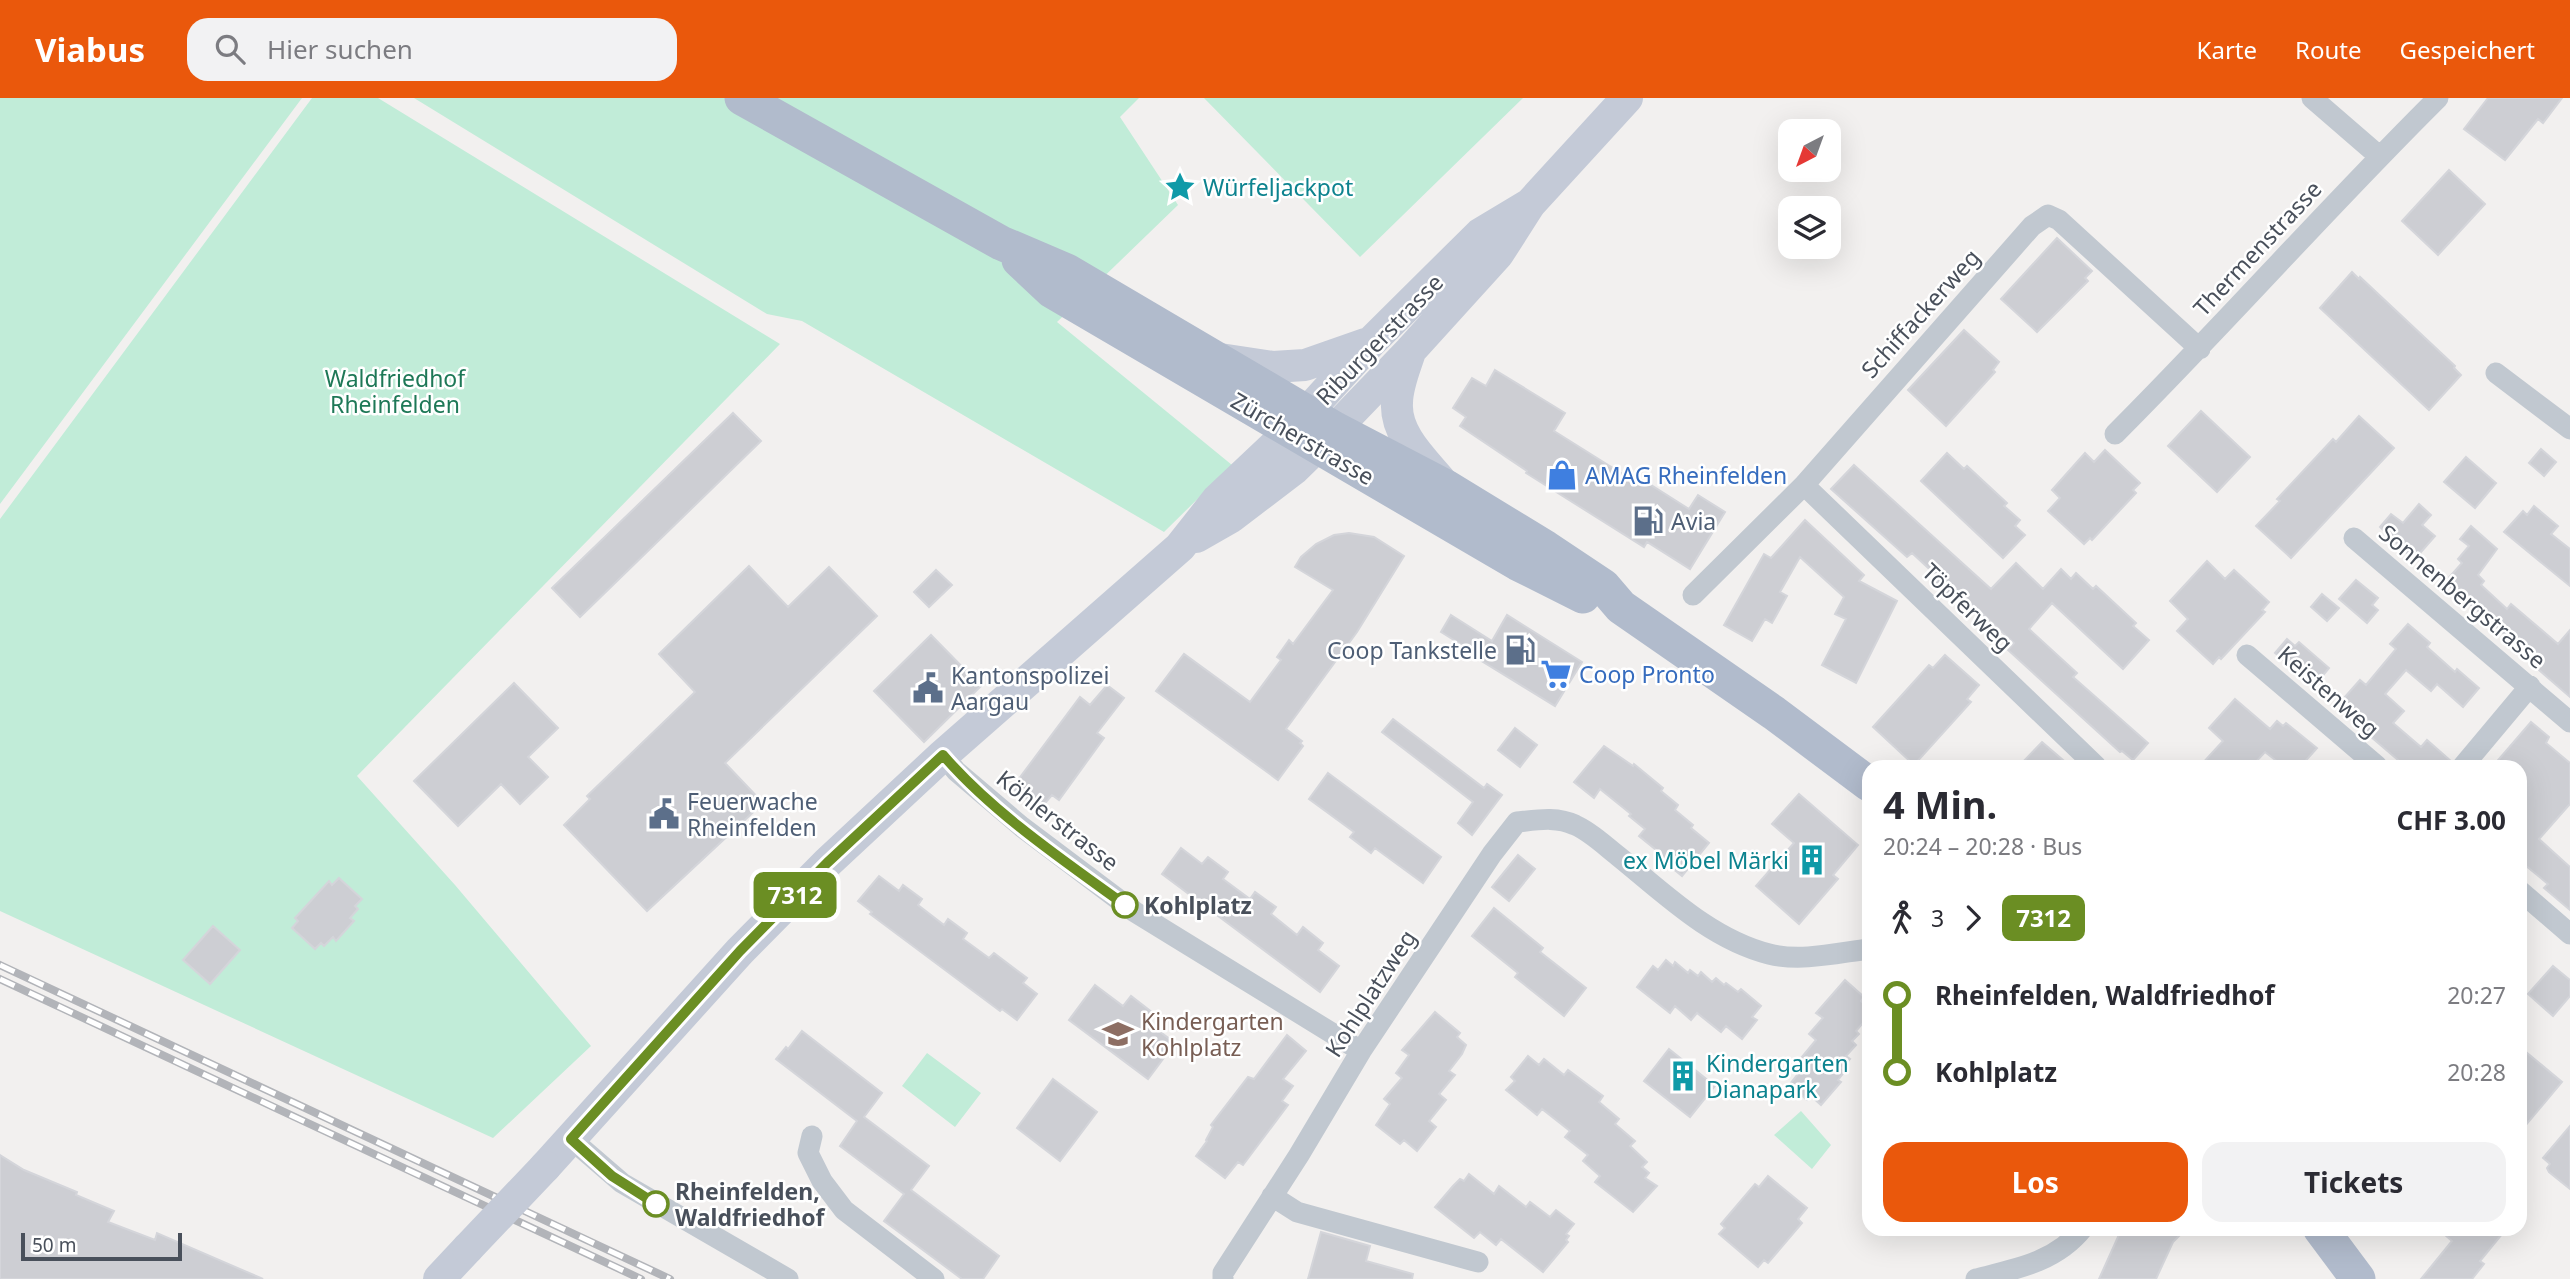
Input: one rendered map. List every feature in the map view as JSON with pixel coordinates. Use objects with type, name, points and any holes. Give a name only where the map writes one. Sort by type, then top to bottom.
[{"type":"main road","name":"Zürcherstrasse","points":[[742,98],[1000,243],[1067,271],[1220,359],[1313,430],[1517,563],[1596,602],[1620,607]]},
{"type":"main road","name":"Zürcherstrasse","points":[[1000,243],[1052,291],[1313,430],[1446,487],[1546,548],[1602,586],[1620,607],[1774,712],[1862,779]]},
{"type":"main road","points":[[2326,1236],[2358,1279]]},
{"type":"street","name":"Riburgerstrasse","points":[[439,1279],[571,1139],[740,951],[827,863],[943,755],[1180,547],[1217,500],[1313,430],[1410,351],[1498,254],[1530,204],[1627,98]]},
{"type":"street","points":[[2312,98],[2379,156]]},
{"type":"street","name":"Thermenstrasse","points":[[2115,434],[2200,349],[2379,156],[2438,98]]},
{"type":"street","name":"Riburgerstrasse","points":[[1313,430],[1370,343],[1480,234],[1530,204]]},
{"type":"street","name":"Schiffackerweg","points":[[1693,594],[1804,485],[2032,226],[2048,215],[2059,220],[2200,349]]},
{"type":"street","points":[[1220,359],[1273,367],[1305,365],[1370,343]]},
{"type":"street","name":"Riburgerstrasse","points":[[1410,351],[1396,403],[1398,423],[1406,439],[1446,487]]},
{"type":"street","points":[[2496,373],[2570,429]]},
{"type":"street","name":"Töpferweg","points":[[1804,485],[2090,760]]},
{"type":"street","name":"Sonnenbergstrasse","points":[[2354,538],[2570,722]]},
{"type":"street","name":"Keistenweg","points":[[2247,655],[2370,760]]},
{"type":"street","points":[[2468,760],[2529,687]]},
{"type":"street","name":"Köhlerstrasse","points":[[943,755],[956,771],[1022,827],[1135,912],[1362,1051]]},
{"type":"street","name":"Kohlplatzweg","points":[[1223,1279],[1223,1273],[1362,1051],[1492,854],[1517,822],[1548,818],[1573,824],[1593,836],[1698,919],[1721,935],[1743,945],[1769,954],[1798,957],[1862,950]]},
{"type":"street","points":[[2527,897],[2570,934]]},
{"type":"street","points":[[812,1136],[808,1153],[822,1181],[844,1210],[934,1279]]},
{"type":"street","points":[[571,1139],[622,1183],[788,1279]]},
{"type":"street","points":[[1272,1196],[1297,1212],[1478,1262]]},
{"type":"street","points":[[1976,1279],[2047,1259],[2077,1236]]},
{"type":"green space","points":[[0,98],[302,98],[0,504]]},
{"type":"green space","name":"Waldfriedhof Rheinfelden","points":[[312,98],[378,98],[780,344],[357,776],[455,885],[591,1046],[493,1138],[0,911],[0,519]]},
{"type":"green space","points":[[414,98],[1139,98],[1120,117],[1178,205],[1057,322],[1232,465],[1164,532],[802,321],[767,314]]},
{"type":"green space","points":[[1204,98],[1523,98],[1360,257]]},
{"type":"green space","points":[[927,1053],[981,1093],[955,1127],[902,1086]]},
{"type":"green space","points":[[1801,1111],[1831,1145],[1812,1169],[1774,1135]]},
{"type":"building","points":[[2488,98],[2562,98],[2543,123],[2538,119],[2505,160],[2464,129]]},
{"type":"building","points":[[2449,170],[2485,204],[2438,255],[2402,221]]},
{"type":"building","points":[[2057,238],[2092,271],[2085,278],[2088,281],[2037,332],[2001,299]]},
{"type":"building","points":[[2352,272],[2455,366],[2461,375],[2429,410],[2320,308]]},
{"type":"building","points":[[1964,330],[1999,362],[1993,370],[1995,372],[1946,426],[1908,390]]},
{"type":"building","points":[[1495,370],[1565,413],[1554,431],[1640,485],[1643,480],[1689,509],[1698,495],[1725,512],[1690,569],[1647,542],[1644,547],[1526,473],[1527,471],[1460,426],[1466,417],[1453,408],[1472,378],[1486,386]]},
{"type":"building","points":[[2201,411],[2250,457],[2217,492],[2168,446]]},
{"type":"building","points":[[733,413],[761,441],[580,617],[552,588]]},
{"type":"building","points":[[2359,416],[2394,448],[2291,558],[2256,526],[2280,501],[2277,499],[2333,439],[2336,442]]},
{"type":"building","points":[[2541,449],[2556,462],[2544,476],[2529,463]]},
{"type":"building","points":[[2105,450],[2140,483],[2133,490],[2136,493],[2092,540],[2090,538],[2084,544],[2048,511],[2060,498],[2052,490],[2085,453],[2094,462]]},
{"type":"building","points":[[1947,453],[1964,469],[1967,466],[2007,503],[2004,506],[2020,520],[2015,526],[2025,535],[2003,558],[1921,481]]},
{"type":"building","points":[[2466,457],[2496,483],[2475,508],[2444,482]]},
{"type":"building","points":[[1854,465],[1991,589],[2016,563],[2043,589],[2061,569],[2071,579],[2076,573],[2093,589],[2096,586],[2136,623],[2133,626],[2149,640],[2123,669],[2052,603],[2029,629],[2077,673],[2073,677],[2148,743],[2133,760],[2120,752],[2008,650],[2014,643],[1973,605],[1966,613],[1935,583],[1939,578],[1912,553],[1907,557],[1831,489]]},
{"type":"building","points":[[2419,504],[2431,515],[2422,525],[2435,536],[2414,560],[2380,527],[2391,514],[2403,523]]},
{"type":"building","points":[[2534,506],[2558,526],[2551,534],[2570,549],[2570,586],[2504,532],[2523,511],[2527,515]]},
{"type":"building","points":[[1805,520],[1864,575],[1859,581],[1897,601],[1856,683],[1822,665],[1846,619],[1835,614],[1844,597],[1800,557],[1780,592],[1787,596],[1772,623],[1765,619],[1752,641],[1724,625],[1764,554],[1771,558]]},
{"type":"building","points":[[2471,526],[2497,549],[2478,575],[2484,581],[2481,585],[2507,609],[2511,604],[2558,644],[2570,630],[2570,697],[2532,664],[2535,661],[2445,582],[2462,563],[2458,559],[2469,546],[2460,539]]},
{"type":"building","points":[[1349,533],[1374,537],[1404,556],[1357,632],[1286,729],[1302,741],[1300,743],[1303,746],[1278,780],[1156,691],[1184,654],[1250,702],[1281,660],[1277,657],[1289,640],[1293,644],[1333,590],[1295,567],[1301,557],[1316,544],[1334,535]]},
{"type":"building","points":[[2207,561],[2225,579],[2234,570],[2269,602],[2262,610],[2265,612],[2221,659],[2219,657],[2213,664],[2177,631],[2188,619],[2170,601]]},
{"type":"building","points":[[749,566],[788,607],[829,567],[877,616],[725,763],[763,803],[647,911],[564,825],[590,799],[587,796],[695,692],[659,654]]},
{"type":"building","points":[[936,570],[952,585],[929,607],[914,592]]},
{"type":"building","points":[[2356,580],[2378,598],[2372,605],[2378,610],[2367,623],[2339,599]]},
{"type":"building","points":[[2322,594],[2339,608],[2327,621],[2311,607]]},
{"type":"building","points":[[1451,615],[1492,641],[1507,615],[1582,662],[1555,706],[1480,660],[1481,657],[1441,632]]},
{"type":"building","points":[[2408,624],[2430,643],[2427,647],[2455,672],[2457,669],[2479,688],[2463,707],[2437,684],[2431,691],[2406,670],[2385,694],[2404,711],[2393,723],[2421,747],[2427,740],[2450,760],[2398,760],[2336,707],[2360,680],[2366,685],[2396,649],[2390,644]]},
{"type":"building","name":"Kantonspolizei Aargau","points":[[931,635],[981,686],[924,742],[874,691]]},
{"type":"building","points":[[2287,639],[2295,646],[2299,642],[2329,668],[2314,686],[2275,653]]},
{"type":"building","points":[[1945,655],[1979,685],[1967,699],[1971,702],[1919,760],[1909,760],[1873,727],[1929,665],[1933,668]]},
{"type":"building","points":[[514,683],[558,728],[528,757],[548,777],[520,804],[501,784],[458,826],[414,781]]},
{"type":"building","points":[[1107,685],[1124,698],[1097,733],[1104,738],[1059,800],[1052,795],[1040,809],[1012,788],[1080,697],[1090,705]]},
{"type":"building","points":[[2235,699],[2270,729],[2277,721],[2283,726],[2286,723],[2317,748],[2306,760],[2275,760],[2265,752],[2258,760],[2206,760],[2223,741],[2209,728]]},
{"type":"building","points":[[1393,719],[1484,788],[1487,784],[1502,795],[1472,835],[1458,823],[1473,802],[1382,732]]},
{"type":"building","points":[[2531,722],[2549,737],[2546,743],[2570,763],[2570,804],[2539,839],[2570,867],[2570,910],[2544,888],[2548,884],[2527,867],[2527,760],[2498,760]]},
{"type":"building","points":[[1515,728],[1537,745],[1520,767],[1498,750]]},
{"type":"building","points":[[2042,742],[2063,760],[2025,760]]},
{"type":"building","points":[[1604,746],[1633,766],[1634,764],[1663,788],[1661,791],[1678,805],[1675,810],[1709,843],[1682,876],[1639,836],[1645,829],[1629,816],[1631,814],[1600,789],[1594,798],[1574,782]]},
{"type":"building","points":[[1328,773],[1441,857],[1423,883],[1375,848],[1371,853],[1350,837],[1354,832],[1309,799]]},
{"type":"building","name":"ex Möbel Märki","points":[[1799,794],[1858,845],[1833,875],[1838,879],[1799,924],[1756,886],[1794,843],[1772,824]]},
{"type":"building","points":[[1181,848],[1202,864],[1208,857],[1228,872],[1223,879],[1250,899],[1255,892],[1276,907],[1271,914],[1297,935],[1303,927],[1323,943],[1318,950],[1339,966],[1320,992],[1162,874]]},
{"type":"building","points":[[1518,855],[1535,869],[1509,901],[1492,887]]},
{"type":"building","points":[[879,876],[899,891],[903,885],[922,899],[918,905],[944,925],[948,919],[967,933],[963,939],[989,958],[994,953],[1027,978],[1023,983],[1037,994],[1017,1020],[1002,1009],[1000,1011],[870,914],[872,912],[858,901]]},
{"type":"building","points":[[339,878],[362,899],[355,906],[358,909],[350,918],[354,921],[336,941],[333,937],[324,946],[321,943],[315,949],[292,928],[298,921],[295,918],[329,881],[332,885]]},
{"type":"building","points":[[1494,908],[1543,948],[1540,952],[1586,988],[1564,1016],[1515,977],[1518,973],[1472,936]]},
{"type":"building","points":[[213,926],[240,950],[210,984],[183,960]]},
{"type":"building","points":[[1666,960],[1673,966],[1675,962],[1688,973],[1690,970],[1698,976],[1701,972],[1712,982],[1716,978],[1738,992],[1741,989],[1761,1006],[1752,1017],[1757,1020],[1742,1039],[1726,1026],[1721,1032],[1697,1013],[1691,1020],[1675,1006],[1670,1013],[1637,987],[1653,966],[1658,970]]},
{"type":"building","points":[[2553,966],[2570,980],[2570,996],[2553,1016],[2528,994]]},
{"type":"building","points":[[1845,980],[1862,995],[1862,1024],[1856,1031],[1859,1034],[1852,1041],[1856,1045],[1846,1056],[1850,1059],[1842,1068],[1845,1071],[1838,1080],[1841,1082],[1821,1105],[1811,1096],[1807,1100],[1789,1085],[1802,1069],[1796,1064],[1816,1040],[1809,1034],[1823,1018],[1816,1013]]},
{"type":"building","points":[[1095,985],[1123,1006],[1131,996],[1153,1013],[1147,1022],[1175,1043],[1148,1079],[1069,1020]]},
{"type":"building","points":[[1435,1012],[1460,1033],[1457,1037],[1466,1045],[1449,1071],[1455,1075],[1439,1094],[1446,1100],[1429,1121],[1436,1127],[1417,1151],[1404,1140],[1400,1144],[1376,1125],[1390,1104],[1384,1099],[1402,1078],[1396,1073],[1409,1055],[1402,1050]]},
{"type":"building","points":[[802,1031],[882,1093],[864,1117],[929,1166],[911,1190],[999,1256],[983,1279],[962,1279],[884,1221],[904,1194],[840,1146],[857,1121],[776,1059]]},
{"type":"building","points":[[1287,1035],[1306,1051],[1283,1079],[1293,1086],[1282,1101],[1288,1105],[1243,1165],[1238,1162],[1225,1178],[1196,1156],[1207,1141],[1213,1127],[1211,1125],[1248,1077],[1254,1079]]},
{"type":"building","name":"Kindergarten Dianapark","points":[[1669,1049],[1715,1086],[1690,1117],[1644,1081]]},
{"type":"building","points":[[2527,1053],[2562,1082],[2527,1124]]},
{"type":"building","points":[[1528,1056],[1539,1065],[1544,1059],[1564,1075],[1568,1070],[1603,1096],[1599,1102],[1619,1119],[1615,1124],[1635,1141],[1630,1146],[1647,1162],[1642,1167],[1649,1173],[1645,1178],[1657,1186],[1633,1212],[1595,1182],[1600,1176],[1583,1161],[1588,1155],[1565,1137],[1570,1131],[1542,1109],[1537,1115],[1506,1090],[1515,1081],[1511,1077]]},
{"type":"building","points":[[1053,1079],[1097,1112],[1060,1161],[1017,1128]]},
{"type":"building","points":[[2570,1126],[2570,1189],[2549,1172],[2547,1168],[2550,1164],[2543,1158]]},
{"type":"building","points":[[0,1155],[24,1170],[114,1211],[108,1222],[155,1240],[157,1233],[263,1279],[0,1279]]},
{"type":"building","points":[[1469,1174],[1494,1194],[1499,1186],[1526,1207],[1530,1202],[1550,1217],[1556,1210],[1574,1224],[1566,1234],[1569,1236],[1566,1240],[1568,1242],[1543,1272],[1501,1239],[1496,1245],[1480,1232],[1474,1238],[1435,1207],[1460,1179],[1464,1181]]},
{"type":"building","points":[[1768,1176],[1807,1208],[1798,1219],[1802,1223],[1768,1263],[1764,1260],[1758,1267],[1719,1234],[1725,1228],[1721,1224],[1755,1184],[1759,1187]]},
{"type":"building","points":[[1321,1232],[1370,1246],[1366,1261],[1413,1274],[1412,1279],[1308,1279]]},
{"type":"building","points":[[2118,1236],[2179,1236],[2173,1242],[2156,1279],[2099,1279]]},
{"type":"building","points":[[2446,1236],[2500,1236],[2480,1261],[2484,1264],[2472,1279],[2421,1279],[2452,1241]]},
{"type":"railway","points":[[0,965],[670,1279]]},
{"type":"railway","points":[[0,979],[641,1279]]},
{"type":"bus line","name":"7312","points":[[656,1204],[612,1176],[571,1139],[740,951],[827,863],[943,755],[956,771],[1022,827],[1125,905]]},
{"type":"place","name":"Würfeljackpot","points":[[1180,187]]},
{"type":"place","name":"AMAG Rheinfelden","points":[[1562,475]]},
{"type":"place","name":"Avia","points":[[1648,521]]},
{"type":"place","name":"Coop Tankstelle","points":[[1520,650]]},
{"type":"place","name":"Coop Pronto","points":[[1556,674]]},
{"type":"place","name":"Kantonspolizei Aargau","points":[[928,688]]},
{"type":"place","name":"Feuerwache Rheinfelden","points":[[664,814]]},
{"type":"place","name":"ex Möbel Märki","points":[[1812,860]]},
{"type":"place","name":"Kohlplatz","points":[[1125,905]]},
{"type":"place","name":"Kindergarten Kohlplatz","points":[[1118,1034]]},
{"type":"place","name":"Kindergarten Dianapark","points":[[1683,1076]]},
{"type":"place","name":"Rheinfelden, Waldfriedhof","points":[[656,1204]]}]
